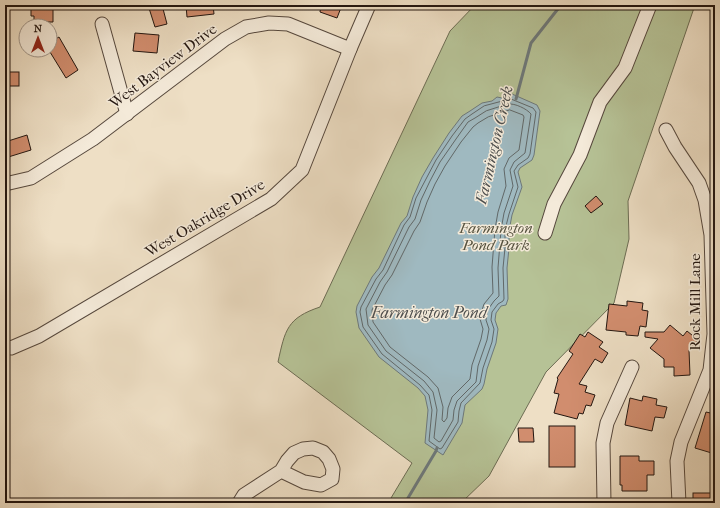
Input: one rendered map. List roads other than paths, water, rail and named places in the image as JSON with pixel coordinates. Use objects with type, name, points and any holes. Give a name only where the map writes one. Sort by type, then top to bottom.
[{"type":"street","name":"West Oakridge Drive","points":[[5,346],[11,348],[39,336],[271,198],[302,170],[369,5]]},
{"type":"street","points":[[545,232],[554,204],[580,155],[600,102],[625,68],[650,5]]},
{"type":"street","name":"West Bayview Drive","points":[[5,184],[31,178],[93,139],[225,38],[246,27],[269,23],[288,24],[350,49]]},
{"type":"street","points":[[102,24],[127,114]]},
{"type":"street","name":"Rock Mill Lane","points":[[666,130],[675,147],[699,183],[705,200],[711,235],[714,334],[711,363],[710,370],[681,442],[677,461],[679,503]]},
{"type":"street","points":[[604,503],[603,444],[605,430],[632,367]]},
{"type":"street","points":[[239,503],[244,495],[281,471]]},
{"type":"water","name":"Farmington Pond","points":[[512,94],[537,105],[540,111],[534,155],[532,160],[520,168],[518,172],[522,187],[512,215],[509,231],[507,268],[508,299],[506,305],[501,306],[496,313],[495,320],[498,329],[496,343],[482,389],[465,405],[462,423],[443,455],[425,443],[428,410],[425,396],[418,388],[379,357],[359,328],[356,312],[357,306],[372,277],[379,268],[401,223],[407,216],[413,197],[422,177],[449,133],[462,116],[482,103],[492,101],[497,97],[502,98]]},
{"type":"waterway","name":"Farmington Creek","points":[[516,99],[531,43],[561,5]]},
{"type":"waterway","name":"Farmington Creek","points":[[405,503],[437,448]]},
{"type":"park label","name":"Farmington Pond Park","points":[[496,236]]}]
